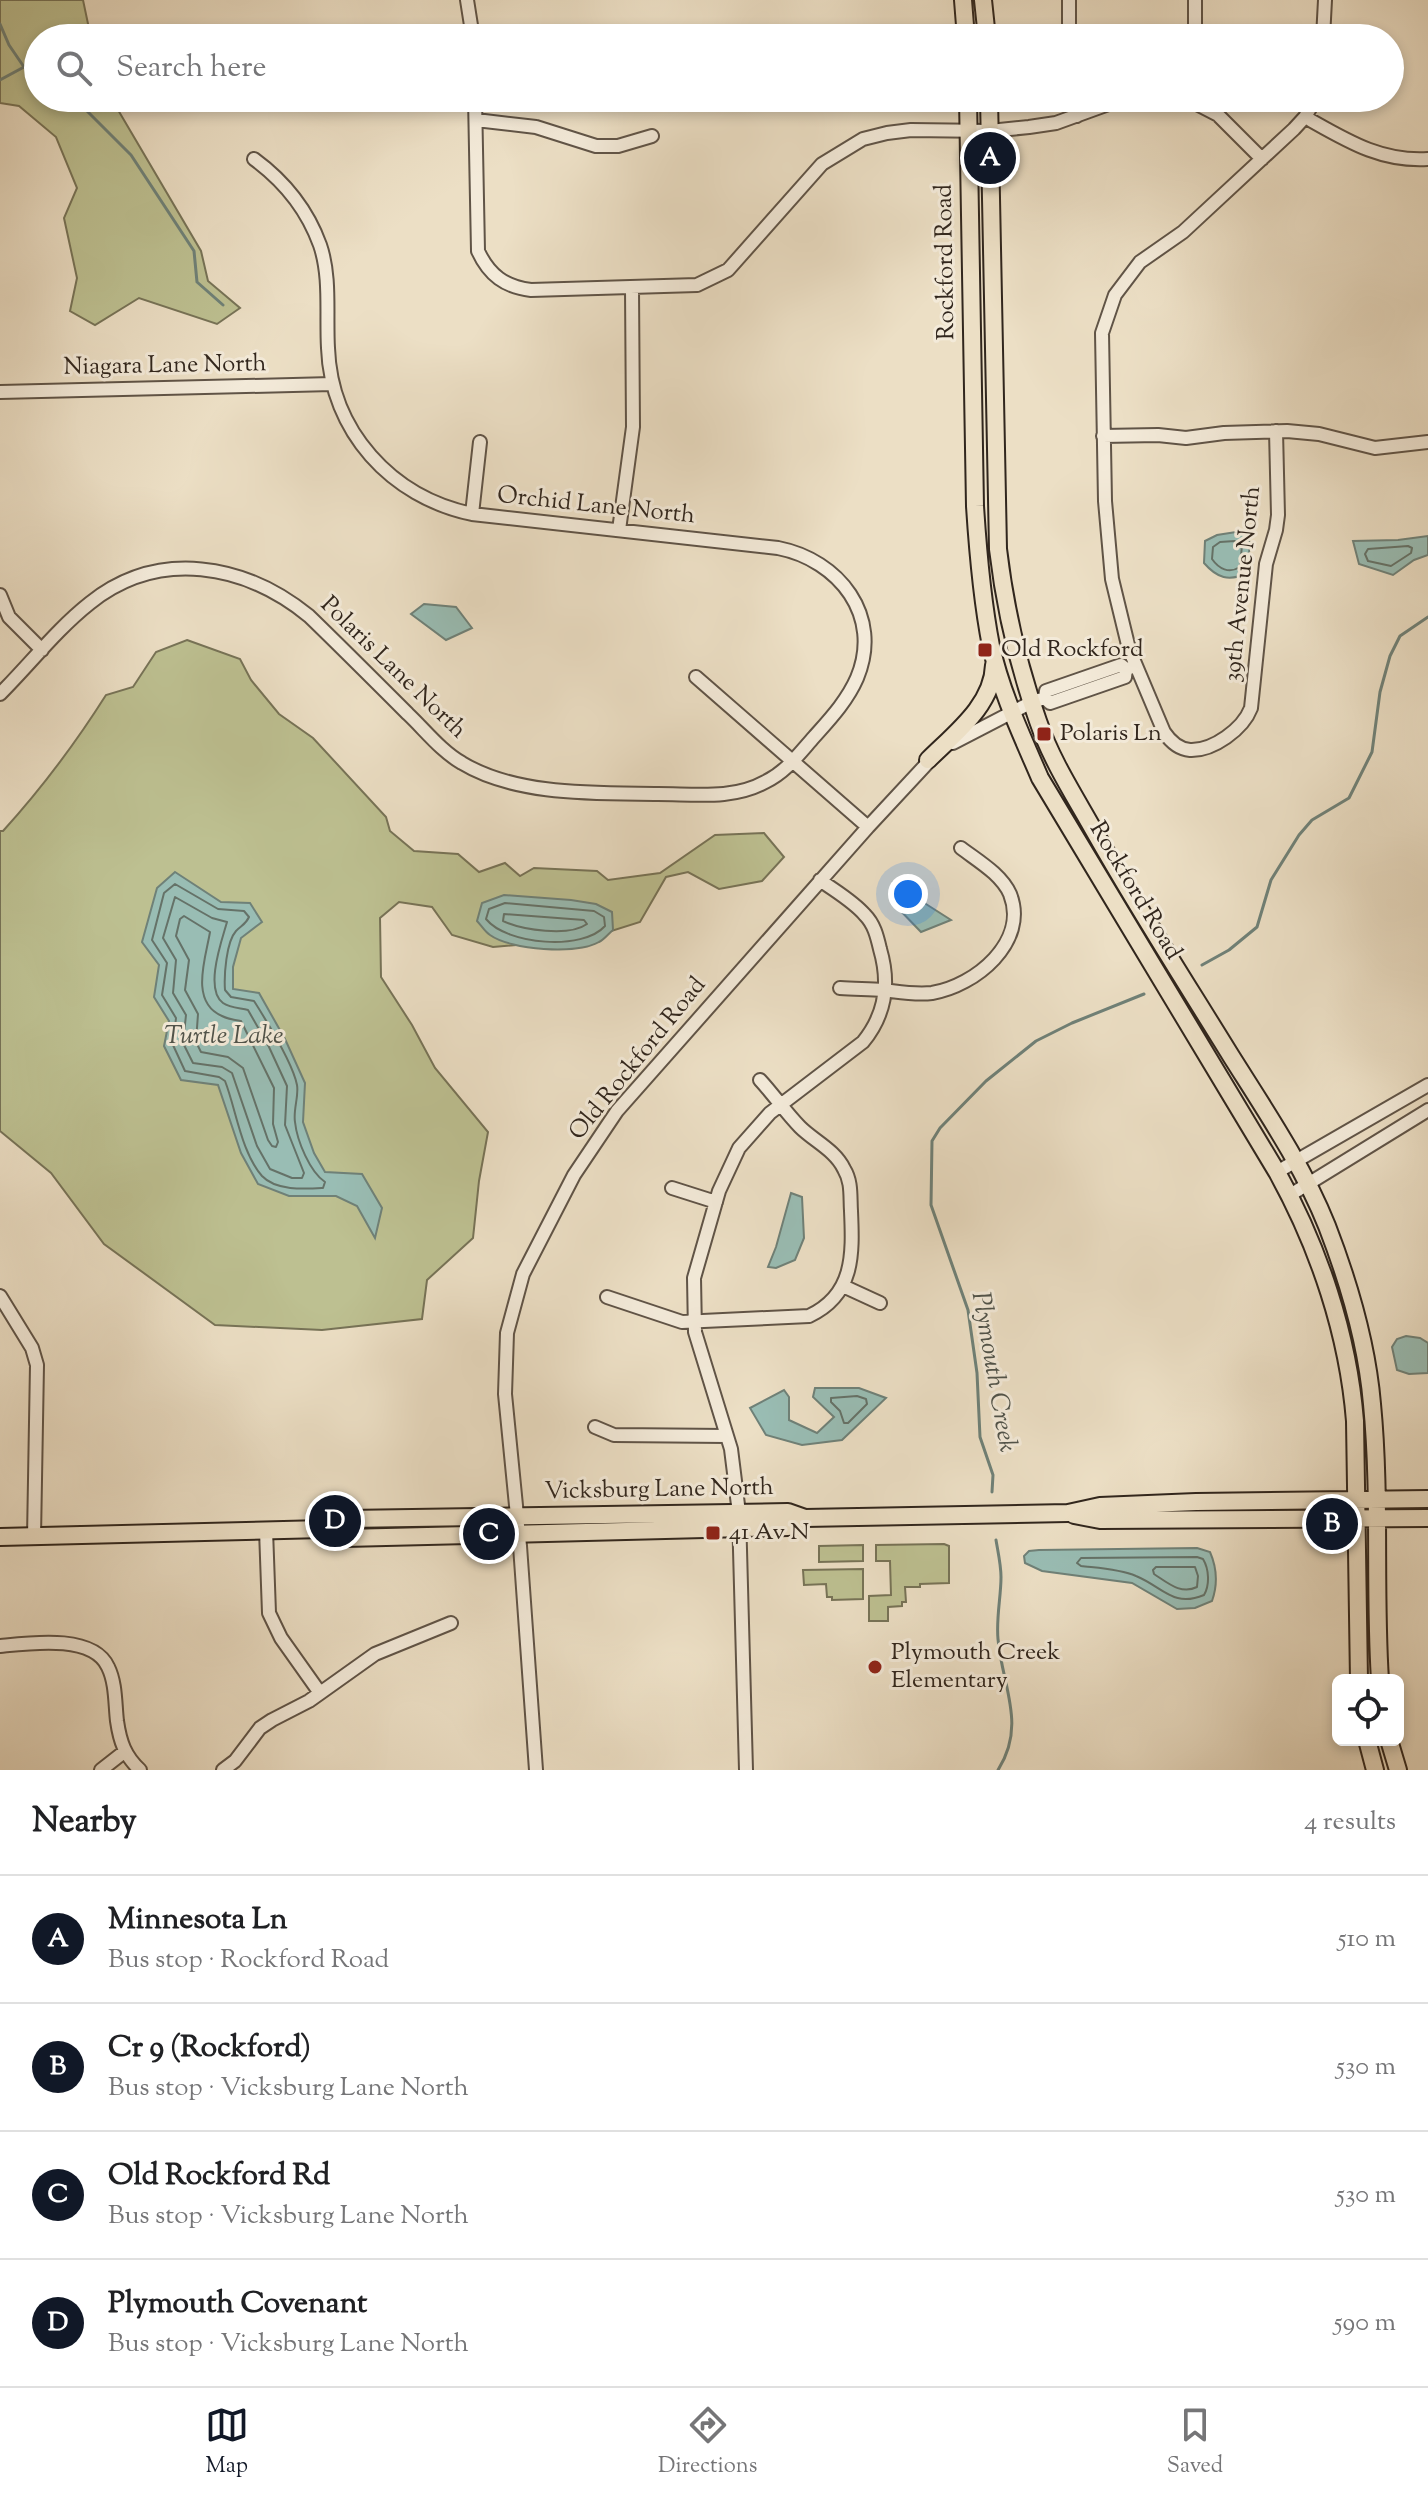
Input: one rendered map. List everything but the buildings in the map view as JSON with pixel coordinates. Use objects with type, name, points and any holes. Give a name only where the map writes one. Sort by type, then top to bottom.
[{"type":"main road","points":[[963,0],[965,24]]},
{"type":"main road","points":[[983,0],[986,24]]},
{"type":"main road","name":"Rockford Road","points":[[968,112],[975,506],[978,560],[992,648],[1012,712],[1047,791],[1277,1172],[1290,1195],[1322,1272],[1341,1332],[1352,1386],[1359,1674]]},
{"type":"main road","name":"Rockford Road","points":[[989,112],[998,549],[1006,610],[1038,700],[1055,763],[1294,1162],[1326,1224],[1341,1264],[1360,1334],[1372,1403],[1380,1674]]},
{"type":"main road","points":[[928,760],[985,697],[993,674],[992,648]]},
{"type":"main road","name":"Vicksburg Lane North","points":[[0,1537],[323,1529],[347,1519],[517,1515],[739,1520],[788,1527],[805,1518],[1068,1513],[1100,1506],[1428,1499]]},
{"type":"main road","name":"Vicksburg Lane North","points":[[1068,1513],[1100,1520],[1428,1518]]},
{"type":"main road","name":"Vicksburg Lane North","points":[[323,1529],[345,1538],[660,1532],[739,1520]]},
{"type":"main road","points":[[1369,1746],[1375,1770]]},
{"type":"main road","points":[[1391,1746],[1398,1770]]},
{"type":"street","points":[[467,0],[471,24]]},
{"type":"street","points":[[1069,0],[1069,24]]},
{"type":"street","points":[[1195,0],[1195,24]]},
{"type":"street","points":[[1324,24],[1325,0]]},
{"type":"street","points":[[476,112],[478,251],[484,264],[504,284],[531,290],[697,285],[728,270],[822,164],[863,139],[911,130],[990,131],[1029,127],[1088,112]]},
{"type":"street","points":[[1076,112],[1077,116]]},
{"type":"street","points":[[1212,112],[1262,159]]},
{"type":"street","points":[[1131,668],[1107,544],[1101,377],[1102,333],[1111,304],[1126,277],[1140,262],[1190,225],[1308,112]]},
{"type":"street","points":[[1305,117],[1371,153],[1404,160],[1428,159]]},
{"type":"street","points":[[476,120],[536,127],[596,146],[618,146],[652,136]]},
{"type":"street","name":"Orchid Lane North","points":[[254,159],[270,171],[301,205],[321,246],[332,384],[352,433],[387,474],[431,502],[472,514],[797,551],[831,570],[854,601],[861,619],[863,641]]},
{"type":"street","points":[[619,530],[633,427],[632,289]]},
{"type":"street","name":"Niagara Lane North","points":[[0,392],[332,384]]},
{"type":"street","points":[[1103,436],[1186,438],[1276,431],[1319,434],[1375,448],[1428,442]]},
{"type":"street","name":"39th Avenue North","points":[[1131,668],[1164,732],[1177,746],[1187,750],[1199,749],[1230,734],[1247,719],[1251,708],[1266,564],[1278,515],[1276,431]]},
{"type":"street","points":[[472,514],[480,442]]},
{"type":"street","name":"Polaris Lane North","points":[[0,694],[92,601],[115,587],[166,570],[217,570],[267,586],[289,599],[447,753],[461,763],[492,776],[530,786],[590,793],[715,795],[749,790],[780,774],[792,762],[850,693],[858,675],[863,641]]},
{"type":"street","points":[[0,595],[9,617],[42,650]]},
{"type":"street","name":"Old Rockford Road","points":[[536,1770],[504,1364],[510,1319],[523,1274],[574,1175],[617,1111],[928,760],[956,741],[1038,700],[1046,691],[1121,665],[1131,668]]},
{"type":"street","points":[[696,677],[868,827]]},
{"type":"street","points":[[840,988],[915,994],[954,987],[987,965],[1007,944],[1013,921],[1010,896],[1002,881],[961,848]]},
{"type":"street","points":[[746,1770],[739,1520],[727,1436],[694,1322],[694,1278],[727,1169],[739,1148],[782,1104],[863,1042],[881,1013],[886,990],[884,961],[871,923],[864,913],[820,880]]},
{"type":"street","points":[[607,1297],[682,1322],[694,1322],[809,1316],[830,1304],[843,1286],[852,1243],[850,1185],[845,1170],[837,1158],[800,1127],[760,1080]]},
{"type":"street","points":[[1277,1172],[1428,1085]]},
{"type":"street","points":[[1290,1195],[1428,1110]]},
{"type":"street","points":[[672,1188],[716,1202]]},
{"type":"street","points":[[843,1286],[880,1303]]},
{"type":"street","points":[[0,1296],[32,1348],[37,1365],[34,1537]]},
{"type":"street","points":[[595,1427],[614,1435],[727,1436]]},
{"type":"street","points":[[266,1530],[269,1613],[281,1638],[320,1693]]},
{"type":"street","points":[[223,1770],[235,1761],[260,1728],[320,1693],[375,1654],[451,1623]]},
{"type":"street","points":[[2,1646],[69,1643],[92,1649],[102,1658],[112,1679],[124,1752],[140,1770]]},
{"type":"street","points":[[102,1658],[112,1648]]},
{"type":"street","points":[[101,1770],[124,1752]]},
{"type":"green space","points":[[0,0],[83,0],[88,24],[24,24],[24,110],[19,106],[0,103]]},
{"type":"green space","points":[[26,112],[119,112],[201,251],[208,281],[240,308],[217,324],[139,298],[95,325],[70,311],[77,278],[64,218],[77,188],[56,137]]},
{"type":"green space","points":[[187,640],[240,659],[251,680],[279,714],[313,738],[386,817],[390,831],[414,851],[458,854],[479,872],[505,863],[520,876],[534,868],[597,871],[608,880],[660,873],[715,835],[764,833],[784,857],[762,881],[719,889],[688,872],[666,877],[640,922],[586,939],[493,947],[452,935],[432,907],[399,902],[380,918],[381,977],[435,1068],[488,1132],[473,1238],[427,1280],[422,1319],[322,1330],[215,1325],[104,1244],[51,1173],[0,1131],[0,831],[45,782],[106,695],[133,687],[156,652]]},
{"type":"green space","points":[[863,1545],[863,1561],[819,1562],[819,1546]]},
{"type":"green space","points":[[876,1545],[949,1546],[949,1583],[905,1587],[906,1602],[902,1602],[902,1606],[888,1607],[888,1621],[869,1621],[869,1596],[891,1595],[890,1561],[876,1561]]},
{"type":"green space","points":[[863,1569],[863,1599],[832,1600],[832,1597],[827,1597],[826,1584],[804,1585],[803,1570]]},
{"type":"water","points":[[1246,534],[1250,543],[1247,573],[1224,577],[1204,563],[1205,541],[1217,535]]},
{"type":"water","points":[[1428,536],[1428,555],[1414,560],[1393,575],[1359,564],[1353,541],[1398,540]]},
{"type":"water","points":[[424,604],[456,607],[472,628],[446,640],[411,614]]},
{"type":"water","name":"Turtle Lake","points":[[175,872],[221,902],[250,903],[262,922],[241,938],[233,967],[233,989],[259,993],[285,1039],[305,1083],[303,1122],[314,1153],[325,1172],[362,1174],[382,1208],[375,1238],[357,1206],[336,1196],[289,1196],[258,1184],[241,1153],[218,1085],[181,1080],[164,1046],[169,1021],[154,997],[159,965],[142,942],[157,888]]},
{"type":"water","points":[[893,883],[951,920],[921,932],[894,904]]},
{"type":"water","points":[[504,895],[596,904],[612,912],[613,930],[599,942],[575,948],[544,949],[500,940],[488,934],[477,921],[482,903]]},
{"type":"water","points":[[791,1193],[802,1197],[804,1238],[795,1260],[776,1268],[768,1267],[776,1247]]},
{"type":"water","points":[[1406,1336],[1428,1343],[1428,1373],[1409,1374],[1397,1370],[1392,1347],[1397,1339]]},
{"type":"water","points":[[815,1388],[859,1388],[886,1398],[842,1440],[802,1445],[766,1435],[750,1408],[784,1390],[789,1397],[789,1420],[817,1433],[834,1417],[813,1397]]},
{"type":"water","points":[[1197,1548],[1210,1552],[1216,1576],[1214,1595],[1212,1601],[1195,1608],[1177,1609],[1132,1583],[1042,1571],[1025,1563],[1024,1556],[1029,1551],[1039,1550]]},
{"type":"waterway","points":[[0,24],[24,67]]},
{"type":"waterway","points":[[0,80],[24,67]]},
{"type":"waterway","points":[[88,112],[131,155],[194,251],[197,282],[223,305]]},
{"type":"waterway","name":"Plymouth Creek","points":[[1202,965],[1229,950],[1257,927],[1271,880],[1299,835],[1312,820],[1349,798],[1372,752],[1380,692],[1390,656],[1400,636],[1428,617]]},
{"type":"waterway","name":"Plymouth Creek","points":[[992,1492],[993,1475],[980,1437],[977,1373],[968,1310],[931,1205],[932,1141],[940,1128],[986,1081],[1036,1041],[1144,994]]},
{"type":"waterway","name":"Plymouth Creek","points":[[996,1540],[1001,1577],[998,1639],[1012,1721],[1011,1737],[998,1770]]},
{"type":"place","name":"Minnesota Ln","points":[[990,158]]},
{"type":"place","name":"Old Rockford","points":[[985,650]]},
{"type":"place","name":"Polaris Ln","points":[[1044,734]]},
{"type":"place","name":"Plymouth Covenant","points":[[335,1521]]},
{"type":"place","name":"Cr 9 (Rockford)","points":[[1332,1524]]},
{"type":"place","name":"41 Av N","points":[[713,1533]]},
{"type":"place","name":"Old Rockford Rd","points":[[489,1534]]},
{"type":"place","name":"Plymouth Creek Elementary","points":[[875,1667]]}]
